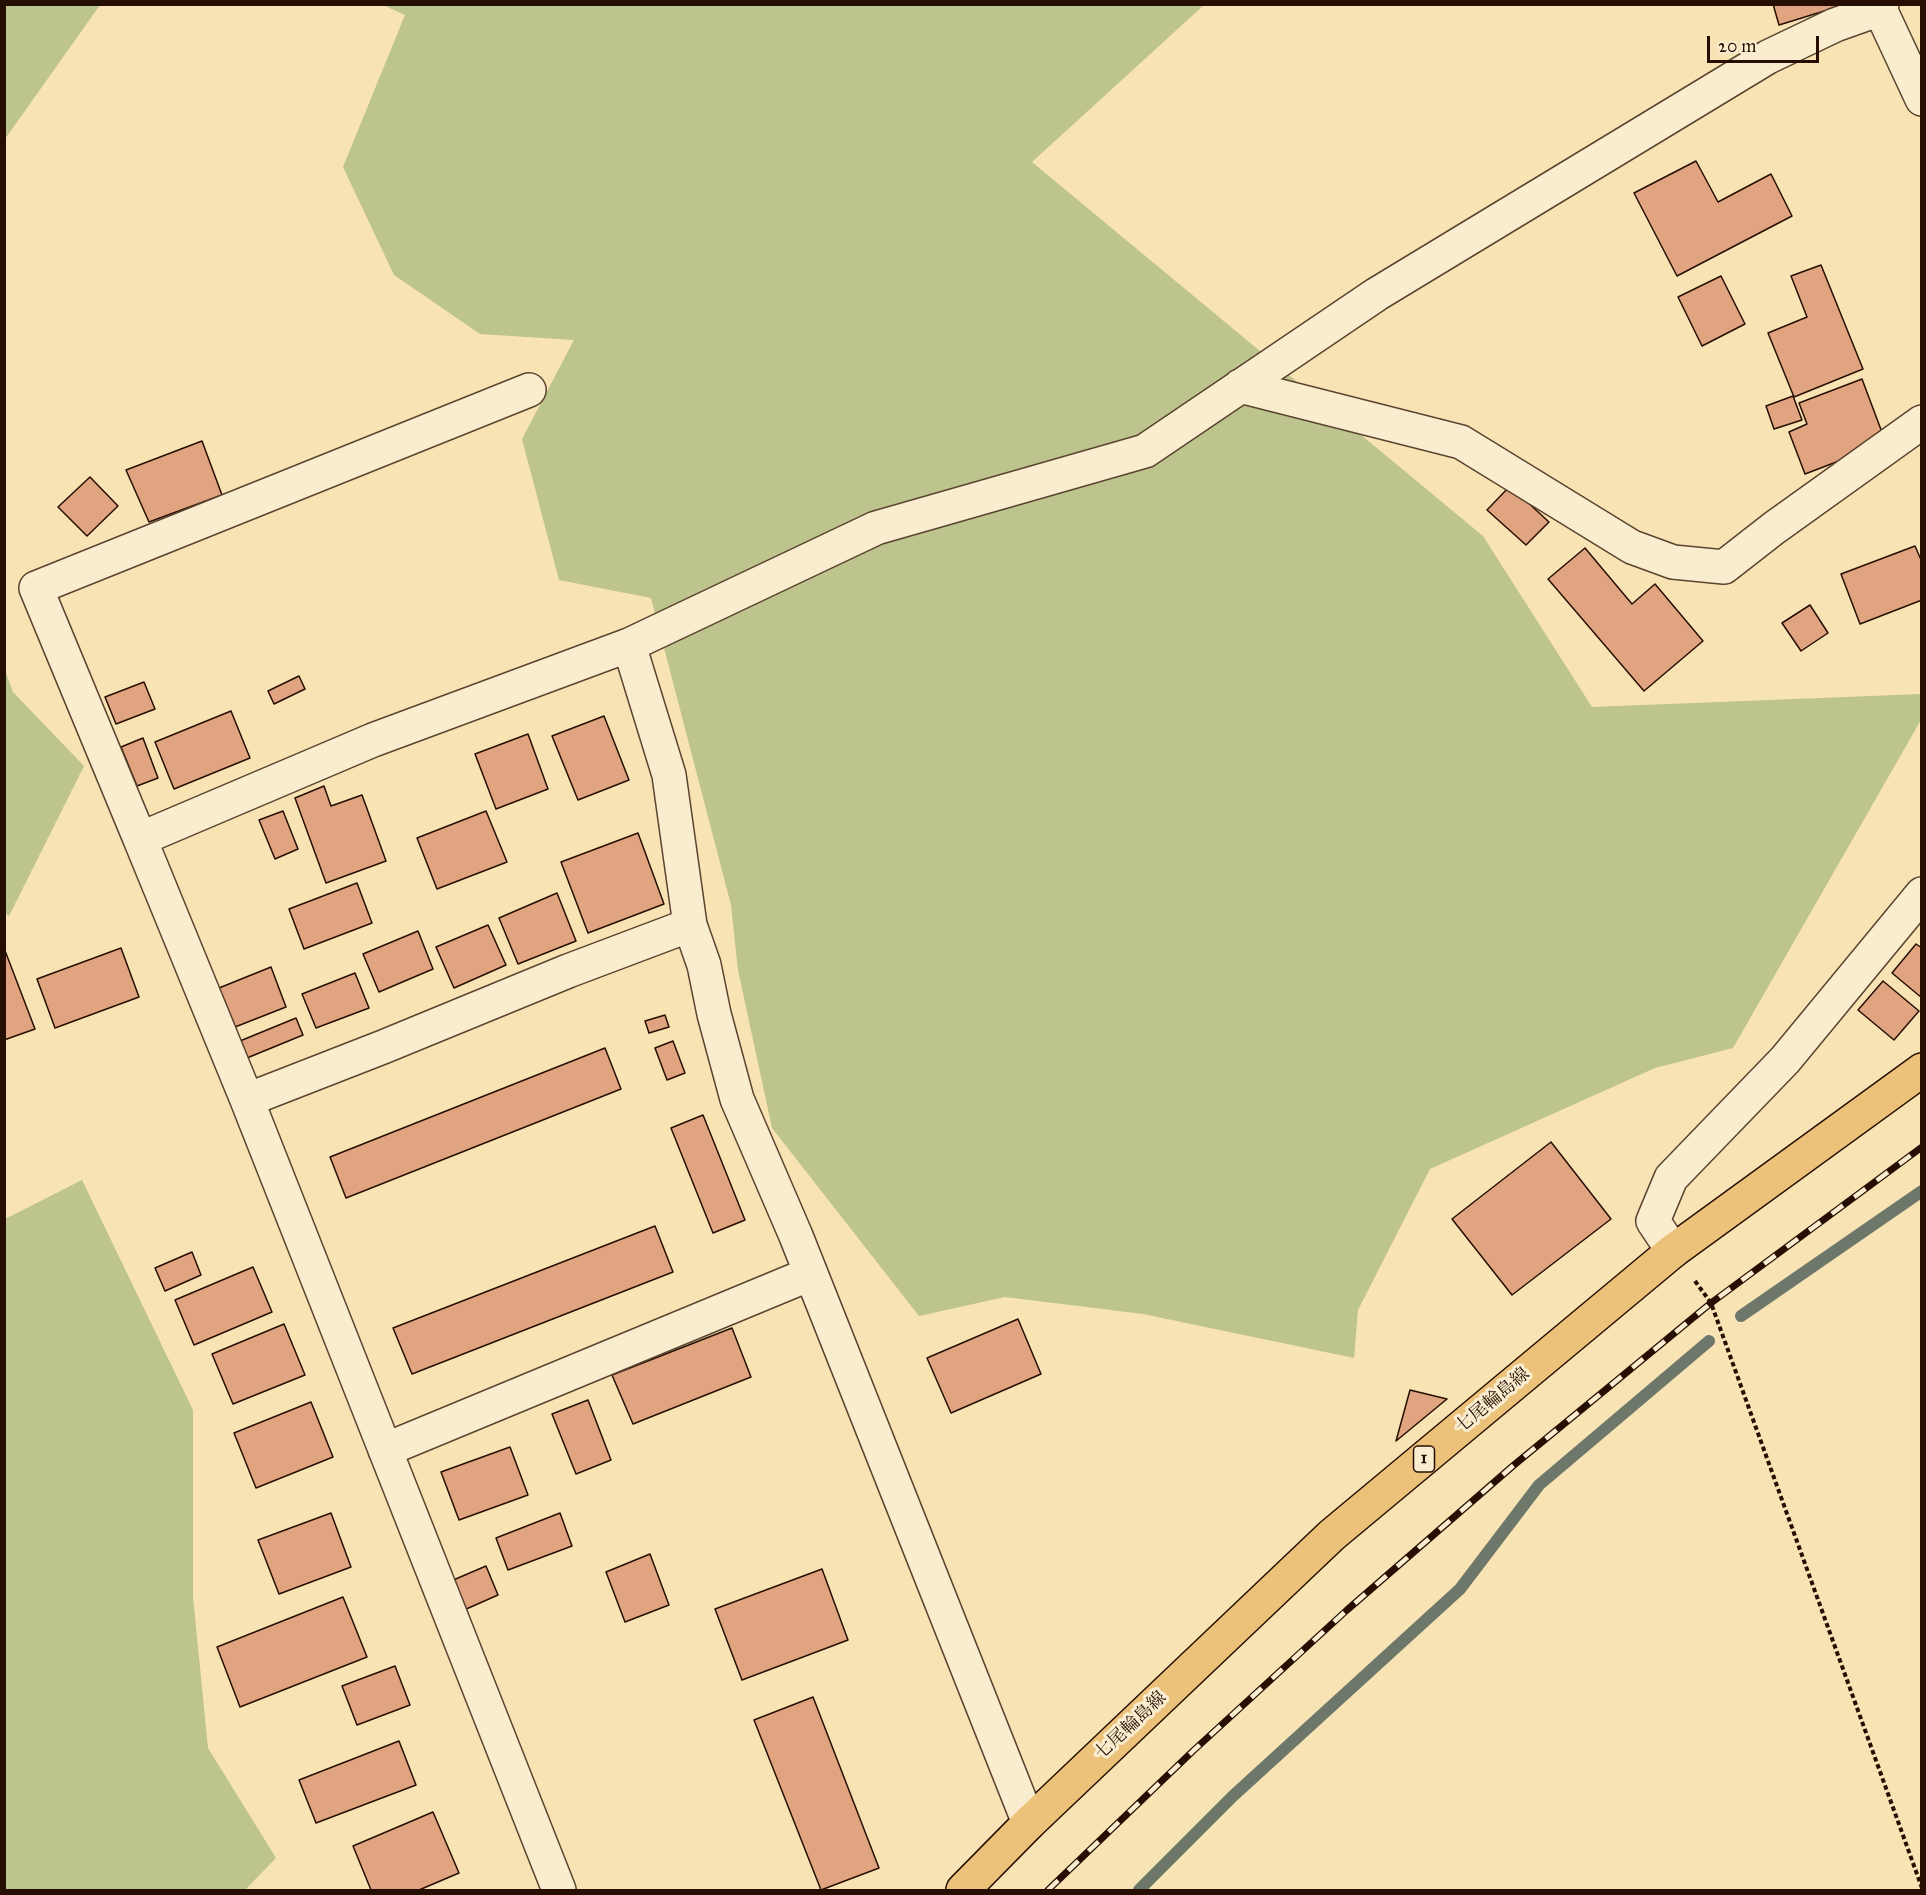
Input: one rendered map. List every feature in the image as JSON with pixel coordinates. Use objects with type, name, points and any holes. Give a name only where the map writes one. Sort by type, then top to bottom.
[{"type":"main road","name":"七尾輪島線","points":[[963,1890],[1029,1823],[1332,1535],[1672,1251],[1922,1070]]},
{"type":"street","points":[[140,839],[373,740],[629,645],[876,528],[1145,451],[1377,294],[1768,57],[1835,25],[1881,7],[1922,99]]},
{"type":"street","points":[[1240,386],[1461,442],[1632,547],[1673,562],[1724,567],[1774,528],[1922,422]]},
{"type":"street","points":[[529,390],[36,588],[247,1100],[559,1890]]},
{"type":"street","points":[[629,645],[669,776],[690,925],[704,965],[714,1014],[737,1099],[810,1274],[1029,1823]]},
{"type":"street","points":[[1672,1251],[1653,1221],[1671,1178],[1785,1060],[1922,894]]},
{"type":"street","points":[[247,1100],[568,971],[690,925]]},
{"type":"street","points":[[385,1450],[810,1274]]},
{"type":"path","points":[[1672,1251],[1712,1303],[1922,1888]]},
{"type":"green space","points":[[4,5],[100,5],[5,139]]},
{"type":"green space","points":[[383,5],[1204,5],[1032,162],[1483,536],[1592,707],[1921,694],[1921,720],[1733,1048],[1655,1068],[1430,1169],[1358,1310],[1354,1358],[1143,1314],[1005,1297],[919,1316],[772,1128],[738,970],[731,905],[651,598],[559,580],[522,439],[574,340],[480,334],[394,275],[343,167],[405,15]]},
{"type":"green space","points":[[5,670],[13,692],[84,766],[9,916],[4,912]]},
{"type":"green space","points":[[82,1180],[193,1410],[193,1597],[208,1748],[276,1858],[245,1890],[5,1890],[5,1219]]},
{"type":"building","points":[[1773,4],[1847,4],[1779,25]]},
{"type":"building","points":[[1696,161],[1718,202],[1771,174],[1792,216],[1677,276],[1634,193]]},
{"type":"building","points":[[1821,265],[1863,369],[1794,397],[1768,333],[1807,317],[1791,276]]},
{"type":"building","points":[[1721,276],[1745,324],[1702,346],[1678,297]]},
{"type":"building","points":[[1862,379],[1886,443],[1805,474],[1789,432],[1807,424],[1799,403]]},
{"type":"building","points":[[1793,396],[1802,420],[1774,429],[1766,406]]},
{"type":"building","points":[[202,441],[222,495],[149,522],[126,470]]},
{"type":"building","points":[[90,477],[118,506],[87,536],[58,507]]},
{"type":"building","points":[[1510,486],[1549,522],[1526,545],[1487,510]]},
{"type":"building","points":[[1915,546],[1922,562],[1922,600],[1860,624],[1841,574]]},
{"type":"building","points":[[1585,548],[1632,604],[1655,584],[1703,641],[1644,691],[1548,579]]},
{"type":"building","points":[[1810,605],[1828,633],[1801,651],[1782,623]]},
{"type":"building","points":[[299,676],[305,689],[274,704],[268,691]]},
{"type":"building","points":[[144,682],[155,709],[116,724],[105,697]]},
{"type":"building","points":[[231,711],[250,758],[174,789],[155,742]]},
{"type":"building","points":[[604,716],[629,780],[578,800],[552,736]]},
{"type":"building","points":[[528,734],[548,789],[496,809],[475,754]]},
{"type":"building","points":[[143,738],[158,778],[137,786],[121,747]]},
{"type":"building","points":[[324,786],[331,806],[362,795],[386,861],[326,883],[295,798]]},
{"type":"building","points":[[283,811],[298,849],[275,859],[259,820]]},
{"type":"building","points":[[486,811],[507,862],[437,889],[417,838]]},
{"type":"building","points":[[638,833],[664,904],[588,933],[561,862]]},
{"type":"building","points":[[357,883],[372,923],[304,949],[289,909]]},
{"type":"building","points":[[557,893],[576,941],[518,964],[499,918]]},
{"type":"building","points":[[488,925],[506,965],[454,988],[436,947]]},
{"type":"building","points":[[418,931],[433,969],[379,992],[363,954]]},
{"type":"building","points":[[1916,944],[1922,948],[1922,998],[1892,973]]},
{"type":"building","points":[[4,948],[35,1029],[4,1040]]},
{"type":"building","points":[[121,948],[139,997],[55,1028],[37,979]]},
{"type":"building","points":[[271,967],[286,1007],[235,1027],[219,988]]},
{"type":"building","points":[[355,973],[369,1008],[316,1028],[302,994]]},
{"type":"building","points":[[1883,981],[1919,1011],[1894,1040],[1858,1010]]},
{"type":"building","points":[[665,1015],[669,1027],[649,1033],[645,1021]]},
{"type":"building","points":[[296,1018],[303,1035],[247,1058],[240,1041]]},
{"type":"building","points":[[673,1041],[685,1073],[667,1080],[655,1048]]},
{"type":"building","points":[[605,1048],[621,1089],[346,1198],[330,1157]]},
{"type":"building","points":[[703,1115],[745,1220],[713,1233],[671,1128]]},
{"type":"building","points":[[1551,1142],[1611,1219],[1512,1295],[1452,1219]]},
{"type":"building","points":[[655,1226],[673,1272],[412,1374],[393,1328]]},
{"type":"building","points":[[192,1252],[201,1275],[165,1291],[155,1268]]},
{"type":"building","points":[[253,1267],[272,1312],[194,1345],[175,1300]]},
{"type":"building","points":[[1018,1319],[1041,1374],[951,1413],[927,1358]]},
{"type":"building","points":[[284,1324],[305,1375],[233,1404],[212,1354]]},
{"type":"building","points":[[732,1328],[751,1377],[633,1424],[612,1375]]},
{"type":"building","points":[[1410,1390],[1447,1399],[1396,1441]]},
{"type":"building","points":[[588,1400],[611,1460],[576,1474],[552,1414]]},
{"type":"building","points":[[311,1402],[333,1457],[256,1488],[234,1433]]},
{"type":"building","points":[[510,1447],[528,1495],[459,1520],[441,1472]]},
{"type":"building","points":[[331,1513],[351,1567],[279,1594],[258,1540]]},
{"type":"building","points":[[560,1513],[572,1546],[508,1570],[496,1538]]},
{"type":"building","points":[[650,1554],[669,1605],[625,1622],[606,1572]]},
{"type":"building","points":[[486,1566],[498,1595],[464,1610],[451,1581]]},
{"type":"building","points":[[822,1569],[848,1640],[742,1680],[715,1609]]},
{"type":"building","points":[[343,1597],[367,1657],[240,1707],[217,1647]]},
{"type":"building","points":[[395,1666],[410,1705],[357,1725],[342,1686]]},
{"type":"building","points":[[813,1697],[879,1868],[821,1890],[754,1720]]},
{"type":"building","points":[[399,1741],[416,1785],[316,1823],[299,1780]]},
{"type":"building","points":[[433,1812],[459,1873],[419,1890],[371,1890],[353,1846]]},
{"type":"waterway","points":[[1741,1316],[1922,1191]]},
{"type":"waterway","points":[[1139,1890],[1233,1796],[1460,1589],[1539,1485],[1709,1341]]},
{"type":"railway","points":[[1048,1890],[1194,1750],[1347,1610],[1514,1465],[1711,1303],[1922,1147]]}]
